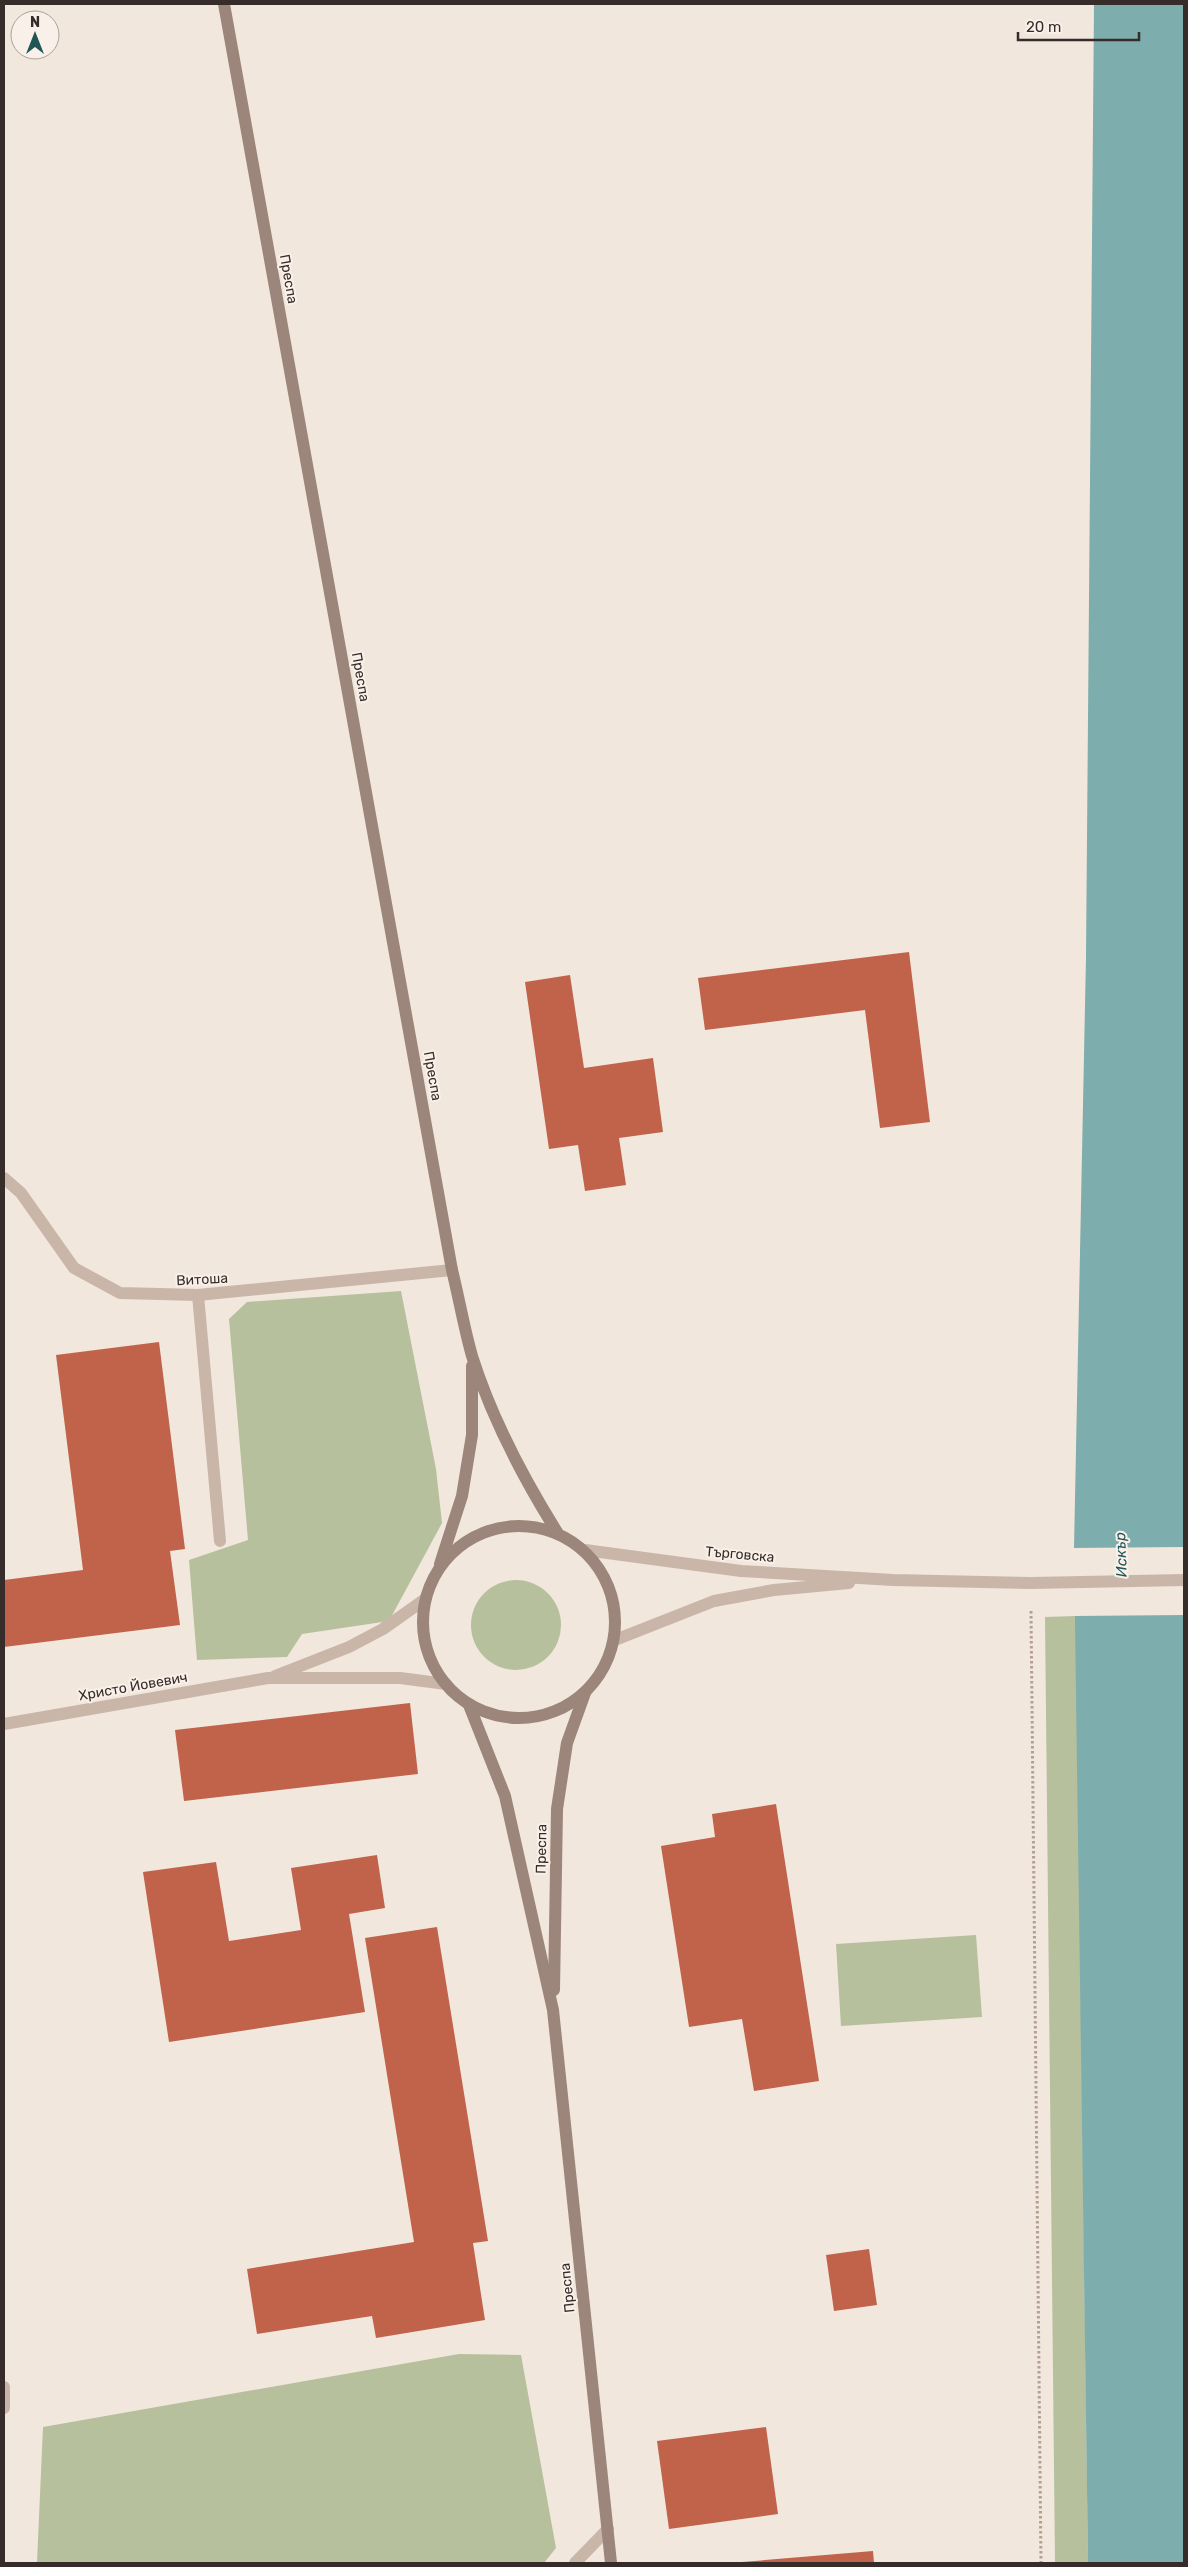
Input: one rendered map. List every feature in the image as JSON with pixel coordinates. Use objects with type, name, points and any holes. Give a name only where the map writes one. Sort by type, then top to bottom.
[{"type":"main road","name":"Преспа","points":[[224,4],[452,1270],[472,1356],[500,1430],[522,1475],[557,1532]]},
{"type":"main road","name":"Преспа","points":[[439,1567],[462,1496],[472,1436],[472,1356]]},
{"type":"main road","points":[[525,1525],[557,1532],[585,1550],[605,1576],[616,1607],[615,1640],[603,1671],[585,1693],[559,1710],[529,1718],[498,1716],[469,1705],[446,1684],[430,1658],[423,1628],[424,1600],[439,1567],[462,1544],[492,1529],[525,1525]]},
{"type":"main road","name":"Преспа","points":[[553,2010],[557,1809],[567,1743],[585,1693]]},
{"type":"main road","name":"Преспа","points":[[469,1705],[504,1796],[553,2010],[611,2563]]},
{"type":"street","name":"Витоша","points":[[4,1178],[21,1193],[74,1268],[120,1293],[198,1295],[452,1270]]},
{"type":"street","points":[[198,1295],[220,1541]]},
{"type":"street","name":"Търговска","points":[[585,1550],[741,1571],[894,1580],[1038,1582],[1184,1580]]},
{"type":"street","name":"Търговска","points":[[615,1640],[714,1600],[774,1590],[894,1580]]},
{"type":"street","name":"Христо Йовевич","points":[[268,1678],[350,1646],[383,1629],[424,1600]]},
{"type":"street","name":"Христо Йовевич","points":[[4,1724],[268,1678],[400,1678],[446,1684]]},
{"type":"street","points":[[4,2387],[4,2408]]},
{"type":"street","points":[[575,2563],[608,2529]]},
{"type":"path","points":[[1038,1582],[1041,2563]]},
{"type":"green space","points":[[401,1291],[436,1469],[442,1523],[389,1621],[302,1634],[287,1657],[197,1660],[189,1560],[248,1540],[229,1319],[247,1302]]},
{"type":"green space","points":[[516,1580],[533,1583],[548,1593],[558,1608],[561,1625],[558,1642],[548,1657],[533,1667],[516,1670],[499,1667],[484,1657],[474,1642],[471,1625],[474,1608],[484,1593],[499,1583]]},
{"type":"green space","points":[[1076,1616],[1088,2563],[1055,2563],[1045,1617]]},
{"type":"green space","points":[[976,1935],[982,2017],[841,2026],[836,1944]]},
{"type":"green space","points":[[459,2354],[521,2355],[556,2548],[544,2563],[37,2563],[43,2427]]},
{"type":"water","name":"Искър","points":[[1094,4],[1184,4],[1184,2563],[1088,2563],[1074,1548],[1086,957]]},
{"type":"pier","points":[[1184,1547],[1184,1615],[1074,1616],[1072,1548]]},
{"type":"building","points":[[909,952],[930,1122],[880,1128],[865,1010],[705,1030],[698,978]]},
{"type":"building","points":[[570,975],[584,1068],[653,1058],[663,1132],[619,1138],[626,1185],[585,1191],[578,1145],[549,1149],[525,982]]},
{"type":"building","points":[[159,1342],[185,1549],[170,1551],[180,1625],[4,1647],[4,1580],[83,1570],[56,1355]]},
{"type":"building","points":[[410,1703],[418,1774],[184,1801],[175,1730]]},
{"type":"building","points":[[776,1804],[819,2081],[754,2091],[742,2019],[689,2027],[661,1846],[715,1837],[712,1814]]},
{"type":"building","points":[[377,1855],[385,1908],[349,1914],[365,2012],[169,2042],[143,1872],[216,1862],[229,1941],[301,1930],[291,1868]]},
{"type":"building","points":[[437,1927],[488,2241],[473,2243],[485,2320],[376,2338],[372,2316],[257,2334],[247,2269],[414,2242],[365,1938]]},
{"type":"building","points":[[869,2249],[877,2305],[834,2311],[826,2255]]},
{"type":"building","points":[[766,2427],[778,2514],[669,2529],[657,2441]]},
{"type":"building","points":[[873,2551],[874,2563],[742,2563],[742,2562]]}]
